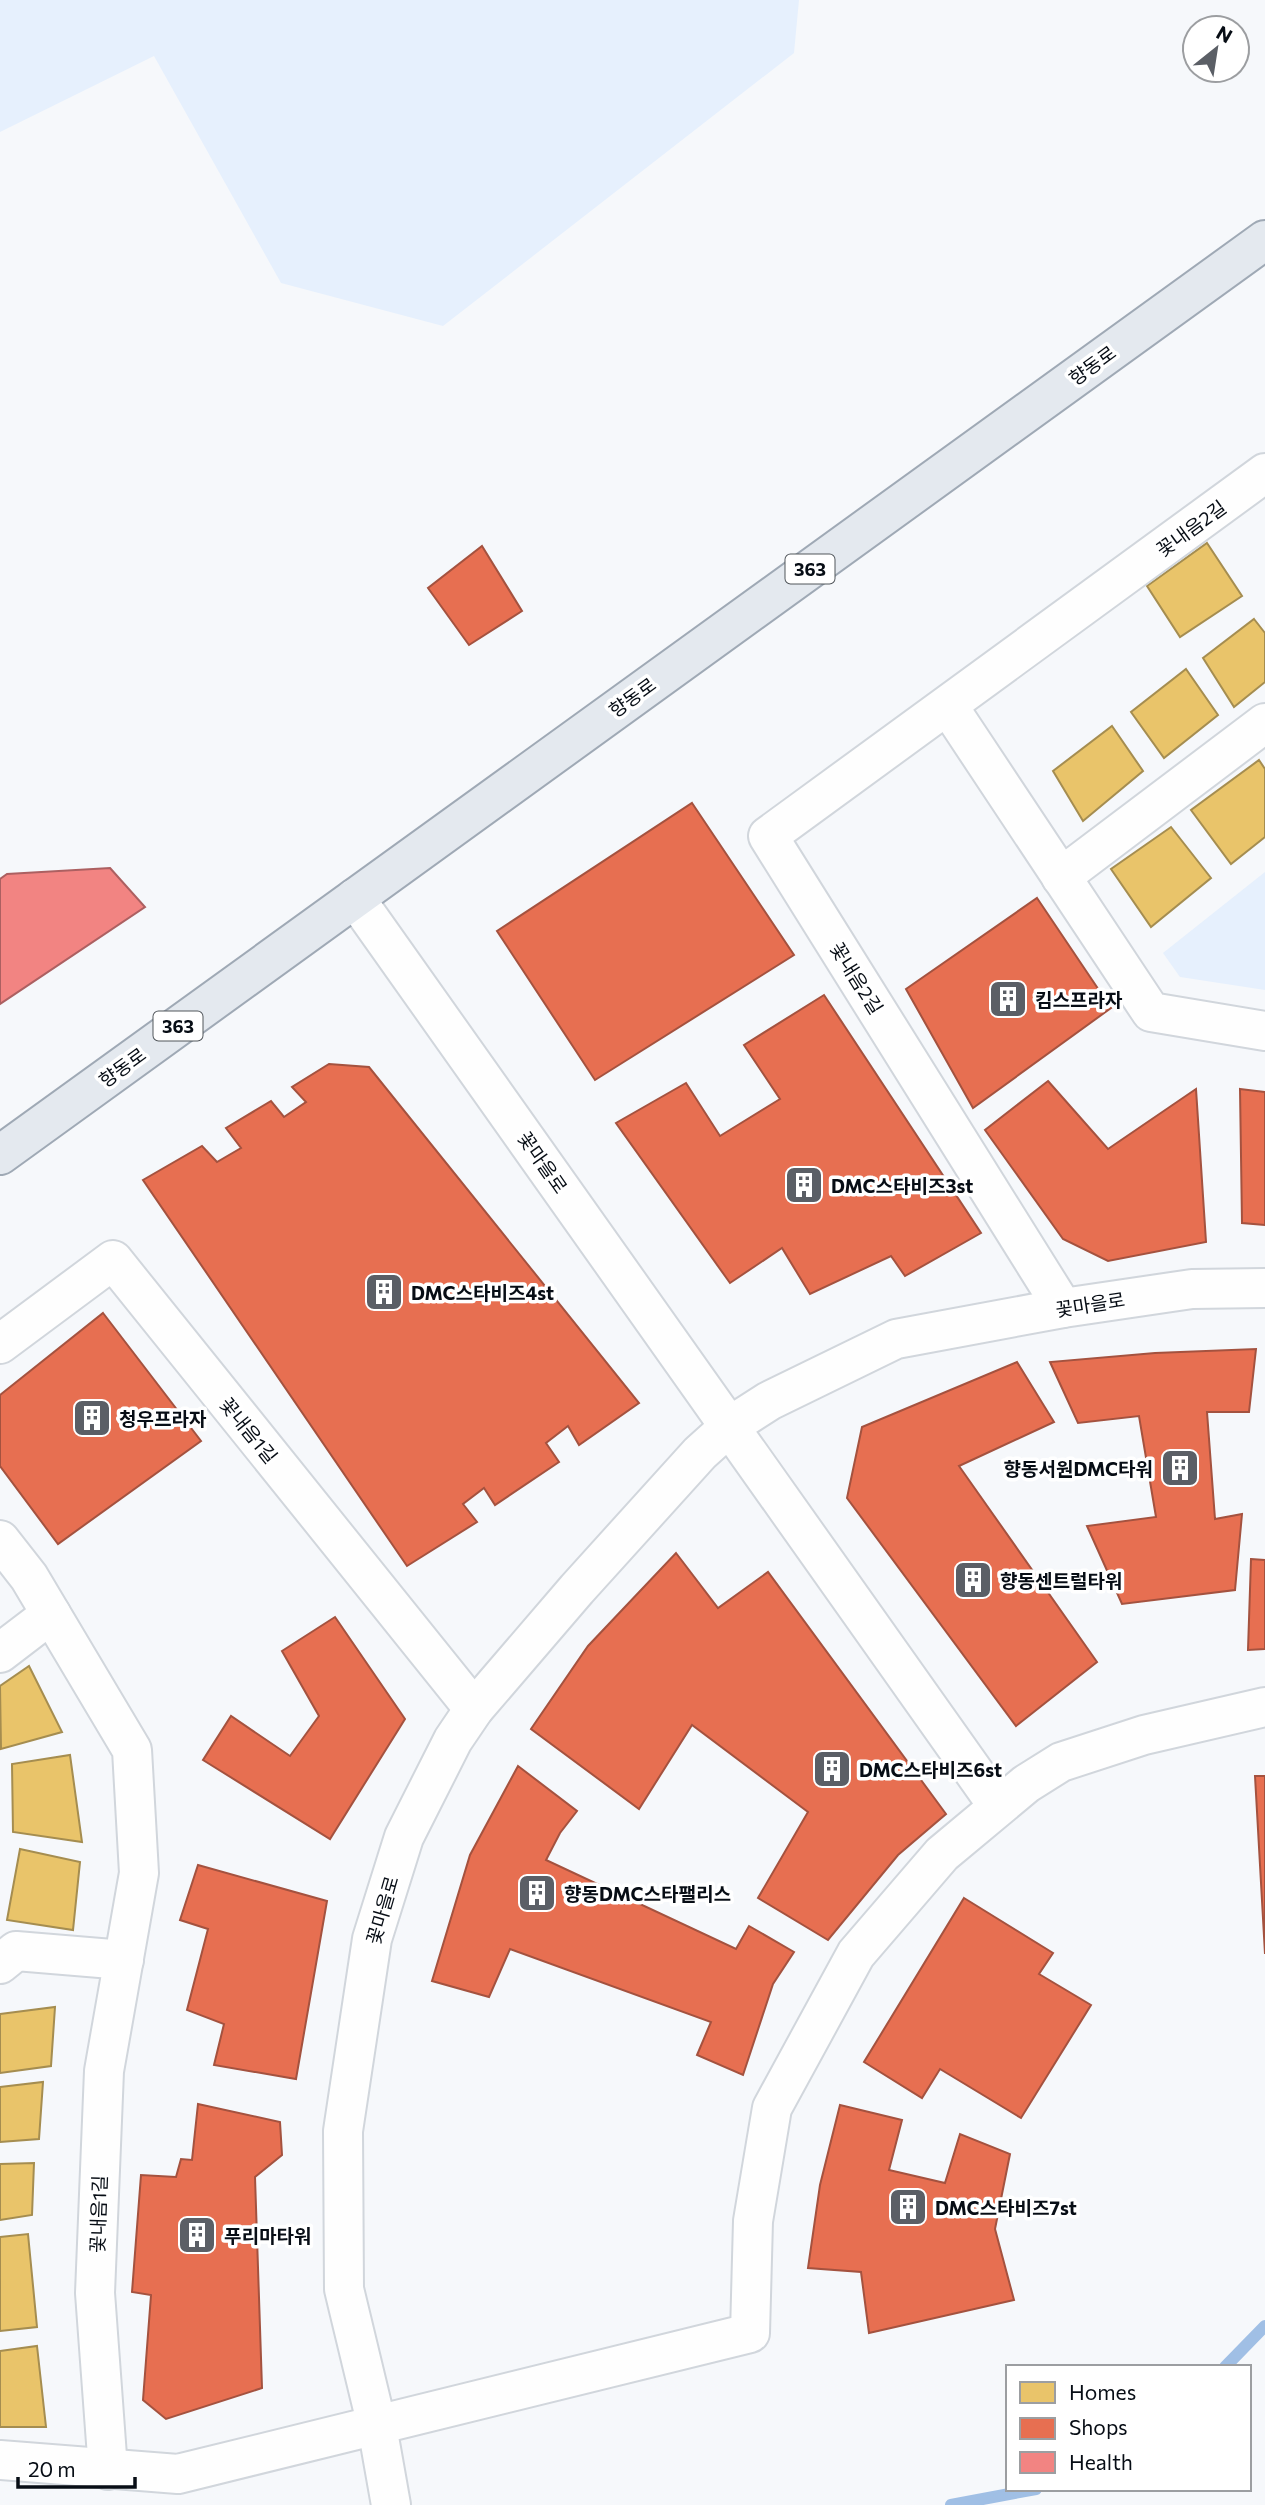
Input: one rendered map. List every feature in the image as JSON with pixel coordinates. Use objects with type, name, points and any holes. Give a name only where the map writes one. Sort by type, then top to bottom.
[{"type":"main road","name":"향동로","points":[[0,1155],[1265,240]]},
{"type":"street","name":"꽃내음2길","points":[[1063,1308],[768,836],[1265,474]]},
{"type":"street","points":[[948,706],[1151,1013],[1265,1031]]},
{"type":"street","points":[[1061,877],[1265,723]]},
{"type":"street","name":"꽃마을로","points":[[355,898],[998,1806]]},
{"type":"street","name":"꽃내음1길","points":[[0,1344],[113,1260],[474,1709]]},
{"type":"street","name":"꽃마을로","points":[[391,2505],[377,2426],[344,2289],[343,2131],[372,1939],[400,1848],[453,1740],[474,1709],[699,1453],[730,1426],[769,1401],[896,1339],[1063,1308],[1192,1289],[1265,1288]]},
{"type":"street","name":"꽃내음1길","points":[[0,1540],[29,1577],[132,1749],[139,1873],[104,2071],[95,2293],[108,2470]]},
{"type":"street","points":[[0,1653],[51,1614]]},
{"type":"street","points":[[0,2460],[178,2474],[750,2333],[753,2221],[772,2108],[856,1954],[943,1854],[1026,1784],[1061,1762],[1144,1735],[1265,1707]]},
{"type":"street","points":[[0,1964],[16,1951],[124,1959]]},
{"type":"shaded area","points":[[0,0],[799,0],[794,53],[443,326],[281,283],[154,56],[0,132]]},
{"type":"shaded area","points":[[1265,872],[1265,990],[1180,977],[1163,953]]},
{"type":"building: Homes","points":[[1207,543],[1242,596],[1180,637],[1147,586]]},
{"type":"building: Homes","points":[[1254,619],[1265,633],[1265,682],[1234,707],[1203,658]]},
{"type":"building: Homes","points":[[1186,669],[1218,715],[1164,758],[1131,712]]},
{"type":"building: Homes","points":[[1112,726],[1143,771],[1083,821],[1053,771]]},
{"type":"building: Homes","points":[[1259,760],[1265,769],[1265,837],[1231,864],[1191,810]]},
{"type":"building: Homes","points":[[1171,827],[1211,878],[1151,927],[1111,869]]},
{"type":"building: Homes","points":[[29,1666],[62,1732],[1,1749],[0,1686]]},
{"type":"building: Homes","points":[[70,1755],[82,1842],[13,1832],[12,1764]]},
{"type":"building: Homes","points":[[20,1849],[80,1862],[73,1930],[7,1920]]},
{"type":"building: Homes","points":[[55,2007],[51,2066],[0,2073],[0,2014]]},
{"type":"building: Homes","points":[[43,2082],[39,2139],[0,2142],[0,2087]]},
{"type":"building: Homes","points":[[34,2163],[32,2215],[0,2220],[0,2164]]},
{"type":"building: Homes","points":[[28,2234],[37,2327],[0,2331],[0,2237]]},
{"type":"building: Homes","points":[[37,2346],[46,2427],[0,2427],[0,2351]]},
{"type":"building: Shops","points":[[482,546],[522,611],[469,645],[428,588]]},
{"type":"building: Shops","points":[[692,803],[794,955],[595,1080],[497,931]]},
{"type":"building: Shops","name":"킴스프라자","points":[[1037,898],[1111,1008],[973,1108],[906,989]]},
{"type":"building: Shops","name":"DMC스타비즈3st","points":[[824,995],[981,1233],[905,1276],[891,1256],[810,1294],[782,1248],[730,1283],[616,1123],[686,1083],[720,1136],[780,1099],[744,1045]]},
{"type":"building: Shops","name":"DMC스타비즈4st","points":[[329,1064],[369,1067],[639,1403],[579,1445],[568,1426],[546,1443],[559,1462],[495,1505],[484,1488],[463,1504],[477,1522],[407,1566],[143,1180],[202,1146],[217,1162],[241,1148],[226,1128],[271,1101],[284,1117],[306,1102],[292,1087]]},
{"type":"building: Shops","points":[[1048,1081],[1108,1149],[1196,1089],[1206,1242],[1108,1261],[1063,1239],[985,1130]]},
{"type":"building: Shops","points":[[1240,1089],[1265,1092],[1265,1225],[1242,1223]]},
{"type":"building: Shops","name":"청우프라자","points":[[103,1313],[201,1441],[58,1544],[0,1466],[0,1395]]},
{"type":"building: Shops","name":"향동서원DMC타워","points":[[1256,1349],[1249,1412],[1207,1412],[1215,1519],[1242,1514],[1235,1590],[1122,1604],[1087,1526],[1156,1517],[1139,1416],[1078,1423],[1050,1362],[1155,1353]]},
{"type":"building: Shops","name":"향동센트럴타워","points":[[1017,1362],[1054,1422],[959,1466],[1097,1662],[1016,1726],[847,1498],[862,1427]]},
{"type":"building: Shops","name":"DMC스타비즈6st","points":[[676,1553],[718,1608],[768,1572],[946,1814],[898,1855],[828,1940],[758,1898],[808,1812],[692,1725],[639,1809],[531,1729],[588,1646]]},
{"type":"building: Shops","points":[[1251,1559],[1265,1560],[1265,1649],[1248,1650]]},
{"type":"building: Shops","points":[[335,1617],[405,1719],[330,1839],[203,1760],[231,1716],[290,1756],[319,1716],[282,1651]]},
{"type":"building: Shops","name":"향동DMC스타팰리스","points":[[518,1766],[577,1811],[560,1833],[546,1860],[736,1949],[749,1926],[794,1952],[773,1984],[743,2075],[697,2055],[711,2022],[510,1949],[489,1997],[432,1981],[470,1855]]},
{"type":"building: Shops","points":[[1255,1776],[1265,1776],[1265,1954]]},
{"type":"building: Shops","points":[[198,1865],[327,1901],[296,2079],[214,2065],[224,2024],[187,2010],[208,1929],[180,1920]]},
{"type":"building: Shops","points":[[964,1898],[1053,1953],[1039,1974],[1091,2005],[1021,2118],[940,2069],[922,2098],[864,2062]]},
{"type":"building: Shops","name":"푸리마타워","points":[[198,2104],[280,2122],[282,2155],[255,2177],[262,2388],[166,2419],[143,2400],[151,2295],[132,2292],[141,2175],[176,2177],[181,2159],[192,2160]]},
{"type":"building: Shops","name":"DMC스타비즈7st","points":[[840,2105],[902,2120],[889,2170],[945,2183],[960,2134],[1010,2154],[995,2229],[1014,2300],[869,2333],[861,2272],[808,2268],[820,2185]]},
{"type":"building: Health","points":[[110,868],[145,907],[0,1004],[0,879],[7,874]]},
{"type":"waterway","points":[[1227,2365],[1265,2326]]},
{"type":"waterway","points":[[951,2505],[1025,2491]]},
{"type":"place","name":"킴스프라자","points":[[1008,999]]},
{"type":"place","name":"DMC스타비즈3st","points":[[804,1185]]},
{"type":"place","name":"DMC스타비즈4st","points":[[384,1292]]},
{"type":"place","name":"청우프라자","points":[[92,1418]]},
{"type":"place","name":"향동서원DMC타워","points":[[1180,1468]]},
{"type":"place","name":"향동센트럴타워","points":[[973,1580]]},
{"type":"place","name":"DMC스타비즈6st","points":[[832,1769]]},
{"type":"place","name":"향동DMC스타팰리스","points":[[537,1893]]},
{"type":"place","name":"DMC스타비즈7st","points":[[908,2207]]},
{"type":"place","name":"푸리마타워","points":[[197,2235]]}]
